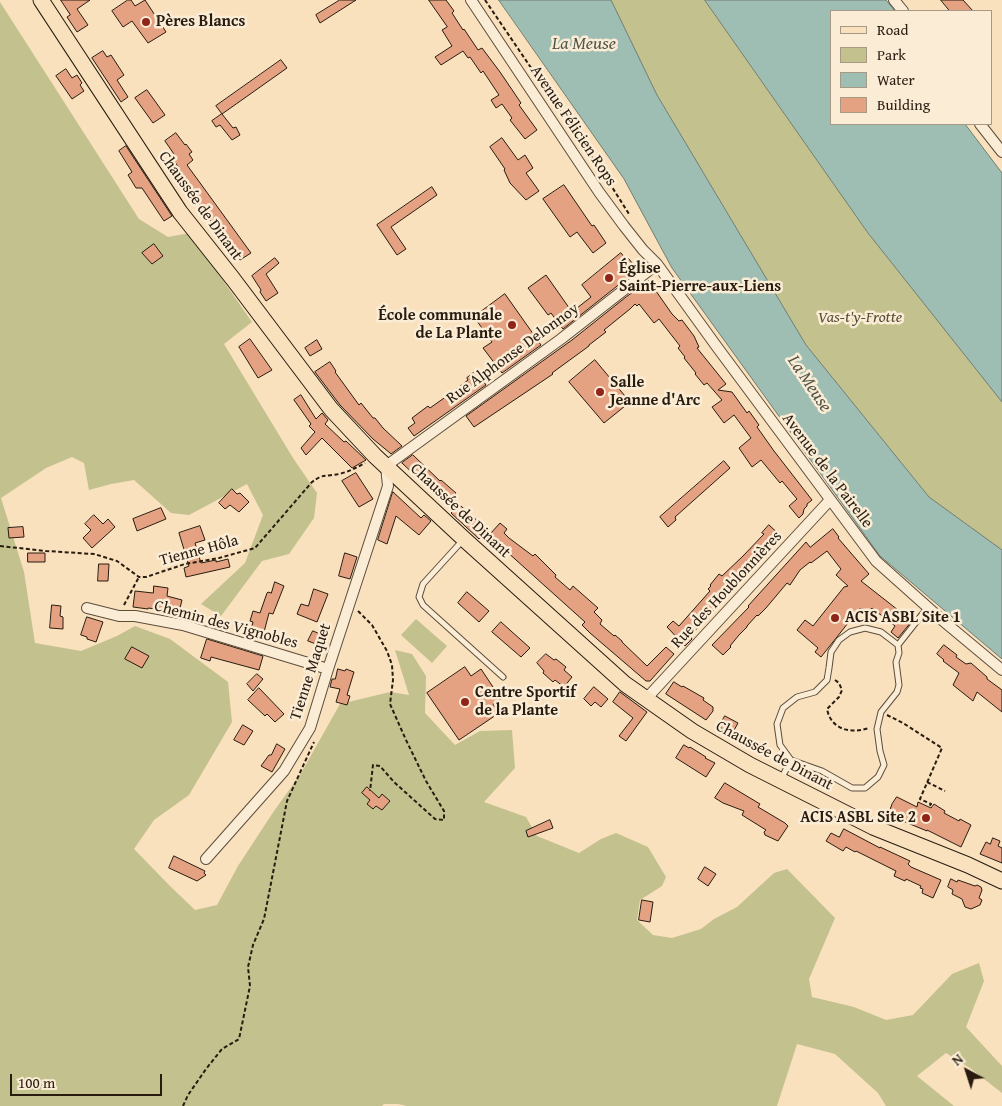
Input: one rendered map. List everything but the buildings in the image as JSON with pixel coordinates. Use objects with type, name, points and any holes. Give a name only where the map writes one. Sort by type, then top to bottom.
[{"type":"main road","name":"Chaussée de Dinant","points":[[41,0],[180,212],[331,409],[380,461],[464,539],[625,684],[692,731],[750,765],[873,827],[968,865],[1002,881]]},
{"type":"street","name":"Avenue Félicien Rops","points":[[471,0],[599,192],[643,250],[657,264]]},
{"type":"street","points":[[894,0],[903,10]]},
{"type":"street","points":[[981,125],[1002,152]]},
{"type":"street","name":"Rue Alphonse Delonnoy","points":[[380,461],[422,438],[561,339],[657,264]]},
{"type":"street","name":"Avenue de la Pairelle","points":[[657,264],[876,561],[1002,670]]},
{"type":"street","name":"Tienne Maquet","points":[[206,859],[284,771],[310,728],[388,486],[380,461]]},
{"type":"street","name":"Rue des Houblonnières","points":[[646,699],[830,500]]},
{"type":"street","name":"Chemin des Vignobles","points":[[87,608],[119,616],[135,616],[183,625],[328,669]]},
{"type":"lane","points":[[464,539],[423,584],[419,597],[423,605],[503,677]]},
{"type":"lane","points":[[898,644],[881,632],[865,628],[850,632],[839,640],[831,652],[827,680],[814,692],[797,697],[783,708],[777,724],[780,745],[791,760],[822,771],[852,788],[865,788],[878,777],[884,765],[878,736],[878,725],[881,712],[898,692],[896,662],[899,652],[898,644],[928,607]]},
{"type":"lane","points":[[780,780],[791,760]]},
{"type":"path","points":[[485,0],[612,187],[632,220]]},
{"type":"path","name":"Tienne Hôla","points":[[139,577],[146,577],[185,564],[219,558],[255,548],[312,482],[321,476],[339,474],[380,461]]},
{"type":"path","points":[[0,546],[94,554],[117,561],[139,577],[119,616]]},
{"type":"path","points":[[350,602],[372,625],[387,651],[394,680],[390,704],[426,781],[444,811],[444,820],[435,820],[394,782],[380,766],[373,765],[370,791]]},
{"type":"path","points":[[828,676],[839,683],[842,690],[839,697],[827,709],[829,717],[835,725],[852,731],[861,731],[878,725]]},
{"type":"path","points":[[881,712],[903,723],[942,748],[920,799],[931,804],[929,808]]},
{"type":"path","points":[[183,1106],[188,1094],[222,1049],[239,1039],[250,986],[248,967],[252,945],[264,919],[287,801],[316,738]]},
{"type":"path","points":[[927,782],[946,791]]},
{"type":"green space","name":"Vas-t'y-Frotte","points":[[611,0],[705,0],[868,233],[1002,402],[1002,550],[929,497],[806,345],[657,95]]},
{"type":"green space","points":[[0,2],[139,219],[168,237],[190,233],[252,322],[224,344],[293,458],[317,493],[314,518],[289,554],[262,561],[221,616],[201,604],[245,563],[263,515],[247,484],[189,515],[171,513],[134,480],[89,490],[84,463],[72,457],[46,468],[1,498],[24,572],[35,643],[81,651],[117,636],[135,626],[170,639],[228,682],[232,722],[189,795],[154,820],[134,849],[195,910],[217,905],[238,866],[300,775],[340,704],[390,692],[409,695],[395,650],[412,654],[426,676],[425,713],[455,745],[480,731],[512,730],[515,768],[484,802],[526,817],[537,836],[579,853],[601,839],[616,833],[648,847],[666,877],[662,886],[640,900],[637,920],[653,935],[672,938],[701,929],[714,919],[737,907],[774,873],[787,869],[835,918],[809,979],[812,997],[854,1007],[886,1020],[913,1015],[952,974],[979,963],[984,981],[966,1027],[1002,1066],[1002,1093],[970,1068],[946,1053],[917,1076],[954,1106],[886,1106],[878,1093],[835,1054],[797,1044],[777,1106],[407,1106],[384,1104],[382,1106],[0,1106]]},
{"type":"green space","points":[[416,619],[447,646],[432,663],[401,635]]},
{"type":"water","name":"La Meuse","points":[[499,0],[611,0],[657,95],[806,345],[929,497],[1002,550],[1002,659],[880,556],[672,268],[624,179]]},
{"type":"water","points":[[705,0],[886,0],[894,10],[830,10],[830,125],[966,125],[1002,173],[1002,402],[868,233]]},
{"type":"place","name":"Pères Blancs","points":[[146,22]]},
{"type":"place","name":"Église Saint-Pierre-aux-Liens","points":[[609,278]]},
{"type":"place","name":"École communale de La Plante","points":[[512,325]]},
{"type":"place","name":"Salle Jeanne d'Arc","points":[[600,392]]},
{"type":"place","name":"ACIS ASBL Site 1","points":[[835,618]]},
{"type":"place","name":"Centre Sportif de la Plante","points":[[465,702]]},
{"type":"place","name":"ACIS ASBL Site 2","points":[[926,818]]}]
